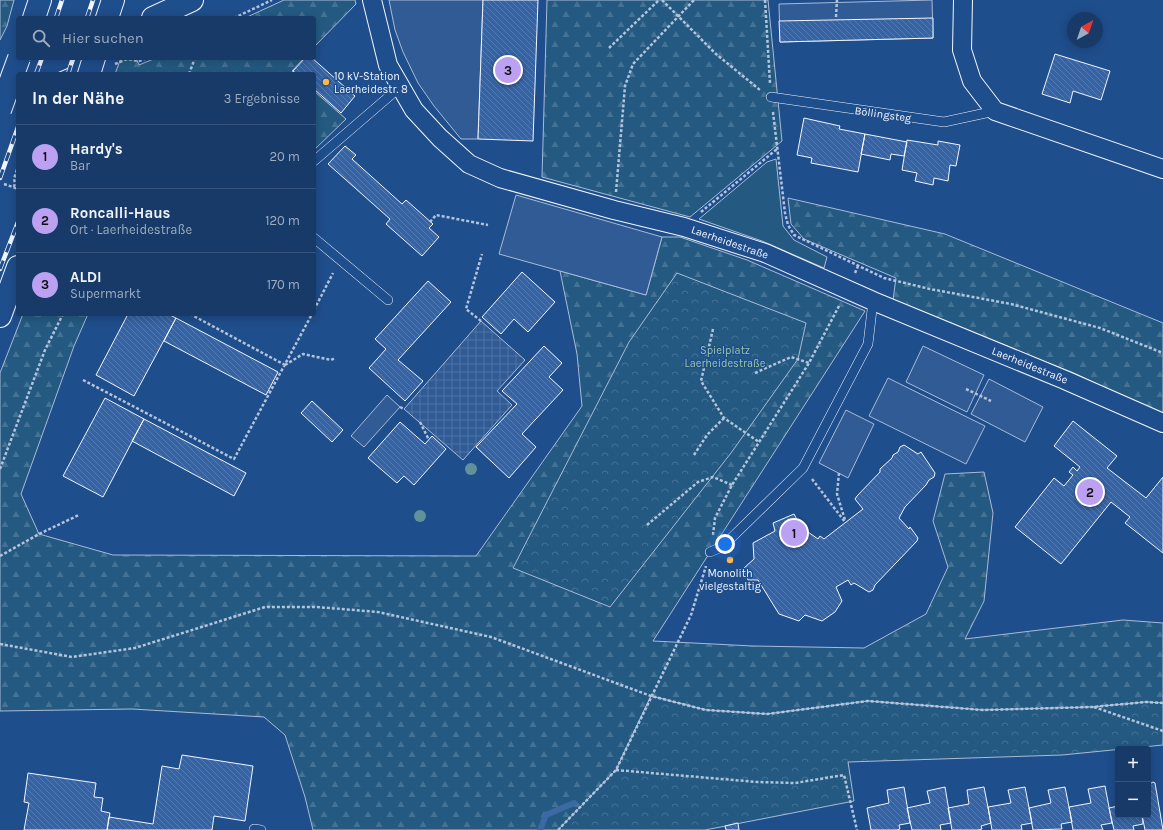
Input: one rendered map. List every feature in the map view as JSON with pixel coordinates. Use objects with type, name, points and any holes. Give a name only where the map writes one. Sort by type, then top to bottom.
[{"type":"main road","points":[[108,16],[113,0]]},
{"type":"main road","points":[[157,16],[192,0]]},
{"type":"main road","points":[[0,110],[18,60]]},
{"type":"main road","points":[[31,72],[58,60]]},
{"type":"main road","points":[[91,72],[104,61]]},
{"type":"main road","points":[[0,316],[16,272]]},
{"type":"street","name":"Laerheidestraße","points":[[372,0],[388,65],[400,87],[414,110],[440,138],[469,164],[500,178],[614,210],[684,227],[765,253],[873,301],[1065,380],[1163,423]]},
{"type":"street","points":[[963,0],[962,50],[972,81],[995,111],[1163,169]]},
{"type":"lane","points":[[316,159],[400,87]]},
{"type":"lane","name":"Böllingsteg","points":[[771,97],[944,122],[995,111]]},
{"type":"lane","points":[[316,240],[388,300]]},
{"type":"lane","points":[[710,552],[722,547],[803,468],[868,344],[873,301]]},
{"type":"path","points":[[238,16],[272,0]]},
{"type":"path","points":[[609,48],[661,0],[722,59],[745,79],[771,97]]},
{"type":"path","points":[[614,210],[625,86],[633,64],[694,0]]},
{"type":"path","points":[[765,0],[771,97],[777,148],[788,225],[794,235],[884,278],[930,289],[1011,304],[1100,328],[1163,353]]},
{"type":"path","points":[[836,17],[837,0]]},
{"type":"path","points":[[104,61],[116,60]]},
{"type":"path","points":[[190,72],[194,60]]},
{"type":"path","points":[[684,227],[777,148]]},
{"type":"path","points":[[4,184],[14,187],[16,184]]},
{"type":"path","points":[[430,222],[436,214],[488,225]]},
{"type":"path","points":[[481,321],[466,309],[482,254]]},
{"type":"path","points":[[316,306],[340,260]]},
{"type":"path","points":[[558,830],[616,770],[691,615],[710,552],[715,518],[732,485],[809,363],[848,290]]},
{"type":"path","points":[[0,470],[45,350],[62,316]]},
{"type":"path","points":[[194,316],[285,365]]},
{"type":"path","points":[[83,380],[234,459],[311,316]]},
{"type":"path","points":[[713,329],[701,381],[724,418],[759,442]]},
{"type":"path","points":[[285,365],[304,354],[331,360],[335,358]]},
{"type":"path","points":[[755,373],[791,357],[809,363]]},
{"type":"path","points":[[966,389],[991,401]]},
{"type":"path","points":[[400,407],[404,409]]},
{"type":"path","points":[[694,455],[707,435],[724,418]]},
{"type":"path","points":[[420,422],[429,440]]},
{"type":"path","points":[[803,468],[845,522],[837,494],[839,473]]},
{"type":"path","points":[[647,525],[698,482],[713,477],[732,485]]},
{"type":"path","points":[[0,556],[38,534],[79,515]]},
{"type":"path","points":[[0,644],[72,657],[134,648],[265,607],[317,607],[378,612],[491,638],[651,696],[706,710],[767,714],[868,701],[983,710],[1092,707],[1146,702],[1163,703]]},
{"type":"path","points":[[1092,707],[1163,731]]},
{"type":"path","points":[[616,770],[757,782],[788,783],[844,775],[857,830]]},
{"type":"green space","points":[[0,0],[14,0],[7,26],[0,40]]},
{"type":"green space","points":[[284,0],[355,0],[356,4],[316,45],[316,16],[249,16]]},
{"type":"green space","points":[[547,0],[768,0],[782,141],[690,217],[542,177]]},
{"type":"green space","points":[[120,60],[137,60],[139,65],[151,60],[302,60],[292,71],[293,72],[116,72]]},
{"type":"green space","points":[[316,93],[346,119],[316,148]]},
{"type":"green space","points":[[776,159],[783,226],[794,240],[827,257],[824,268],[762,241],[699,219],[767,162]]},
{"type":"green space","points":[[788,198],[945,234],[1163,323],[1163,416],[1076,374],[893,300],[896,278],[804,239],[791,224]]},
{"type":"green space","name":"Spielplatz Laerheidestraße","points":[[662,237],[680,237],[747,260],[865,311],[653,641],[753,646],[864,648],[926,614],[948,567],[933,521],[945,474],[984,472],[993,513],[984,601],[965,639],[1123,620],[1163,623],[1163,703],[1146,702],[1092,707],[983,710],[868,701],[767,714],[706,710],[651,696],[616,770],[558,830],[313,830],[305,797],[285,735],[264,717],[132,709],[0,711],[0,373],[22,316],[87,316],[74,346],[21,494],[39,534],[113,555],[476,556],[582,406],[577,354],[560,271],[646,295]]},
{"type":"green space","name":"Spielplatz Laerheidestraße","points":[[677,273],[806,323],[798,359],[731,453],[610,607],[513,568],[629,342]]},
{"type":"green space","points":[[651,696],[706,710],[767,714],[868,701],[983,710],[1092,707],[1146,702],[1163,703],[1163,745],[1115,746],[1115,750],[1062,755],[848,762],[854,801],[705,830],[558,830],[616,770]]},
{"type":"shaded area","points":[[389,0],[483,0],[478,139],[461,139],[434,106],[418,83],[403,52],[395,30]]},
{"type":"shaded area","points":[[932,0],[933,38],[780,42],[779,4]]},
{"type":"shaded area","points":[[516,195],[662,237],[646,295],[499,254]]},
{"type":"shaded area","points":[[481,321],[525,360],[497,391],[512,405],[463,460],[404,409]]},
{"type":"shaded area","points":[[923,346],[984,375],[967,412],[906,382]]},
{"type":"shaded area","points":[[888,378],[985,426],[966,464],[869,416]]},
{"type":"shaded area","points":[[989,379],[1043,407],[1025,442],[971,414]]},
{"type":"shaded area","points":[[387,395],[400,407],[364,447],[351,436]]},
{"type":"shaded area","points":[[846,410],[874,424],[848,478],[819,463]]},
{"type":"building","points":[[483,0],[538,0],[533,141],[478,139]]},
{"type":"building","points":[[933,18],[933,38],[780,42],[779,21]]},
{"type":"building","points":[[1055,54],[1110,71],[1101,100],[1073,91],[1070,103],[1042,94]]},
{"type":"building","name":"10 kV-Station Laerheidestr. 8","points":[[303,60],[314,60],[355,96],[341,113],[316,91],[316,72],[293,71]]},
{"type":"building","points":[[804,118],[840,126],[839,129],[865,134],[858,172],[811,163],[812,158],[797,155]]},
{"type":"building","points":[[865,134],[907,142],[904,156],[891,154],[890,160],[861,154]]},
{"type":"building","points":[[907,140],[938,145],[938,141],[960,145],[956,166],[950,165],[948,181],[934,178],[933,185],[915,181],[917,173],[902,170]]},
{"type":"building","points":[[345,146],[356,155],[352,159],[402,204],[406,200],[433,224],[429,228],[439,237],[422,256],[386,224],[390,219],[328,164]]},
{"type":"building","points":[[522,272],[555,302],[528,332],[514,319],[501,334],[482,317]]},
{"type":"building","points":[[428,281],[451,302],[398,360],[423,381],[405,401],[369,368],[386,349],[375,339]]},
{"type":"building","points":[[127,316],[172,316],[176,318],[134,396],[96,375]]},
{"type":"building","points":[[176,318],[278,372],[266,395],[164,341]]},
{"type":"building","points":[[544,346],[562,363],[549,377],[563,390],[522,434],[536,447],[509,478],[476,447],[517,404],[502,391]]},
{"type":"building","points":[[105,398],[144,419],[103,497],[63,476]]},
{"type":"building","points":[[312,401],[343,430],[332,442],[301,413]]},
{"type":"building","points":[[144,419],[246,473],[234,496],[132,441]]},
{"type":"building","points":[[1073,421],[1117,456],[1107,468],[1146,498],[1163,477],[1163,553],[1125,523],[1130,517],[1111,502],[1061,564],[1015,527],[1054,478],[1064,486],[1073,475],[1069,472],[1073,467],[1077,471],[1080,467],[1054,446]]},
{"type":"building","points":[[400,422],[425,444],[432,436],[446,449],[414,485],[404,476],[397,483],[368,458]]},
{"type":"building","points":[[904,445],[918,454],[921,452],[935,473],[934,477],[929,480],[905,507],[899,518],[909,529],[910,527],[918,538],[917,541],[875,585],[873,590],[869,592],[854,583],[851,585],[848,580],[836,587],[842,601],[835,612],[822,621],[805,615],[799,621],[779,614],[758,580],[748,580],[744,568],[754,559],[753,543],[775,531],[773,523],[794,514],[801,527],[818,539],[820,536],[824,539],[863,509],[855,499],[880,472],[880,469],[892,458],[893,455],[898,452],[900,447]]},
{"type":"building","points":[[182,755],[253,766],[245,821],[214,816],[212,830],[107,830],[109,817],[153,824],[162,766],[179,769]]},
{"type":"building","points":[[28,773],[96,783],[94,797],[103,798],[101,811],[110,813],[107,830],[24,830],[29,803],[24,802]]},
{"type":"building","points":[[1151,783],[1155,783],[1163,830],[1145,830],[1143,818],[1151,818]]},
{"type":"building","points":[[1105,786],[1112,823],[1101,825],[1103,830],[1073,830],[1069,807],[1091,803],[1088,789]]},
{"type":"building","points":[[904,787],[910,823],[899,825],[900,829],[897,830],[871,830],[867,808],[889,803],[887,790]]},
{"type":"building","points":[[945,787],[951,823],[940,825],[941,830],[912,830],[907,808],[930,803],[927,791]]},
{"type":"building","points":[[984,787],[991,823],[981,826],[982,829],[978,830],[952,830],[948,808],[969,804],[967,790]]},
{"type":"building","points":[[1025,787],[1032,823],[1021,825],[1022,830],[992,830],[988,807],[1011,803],[1008,790]]},
{"type":"building","points":[[1065,787],[1072,822],[1061,824],[1062,829],[1033,830],[1029,808],[1051,803],[1048,790]]},
{"type":"building","points":[[1115,807],[1115,818],[1142,818],[1143,824],[1133,826],[1134,830],[1114,830],[1109,808]]},
{"type":"building","points":[[738,823],[739,830],[726,830],[725,826]]},
{"type":"waterway","points":[[540,830],[546,815],[574,803]]},
{"type":"railway","points":[[57,16],[62,0]]},
{"type":"railway","points":[[88,16],[93,0]]},
{"type":"railway","points":[[37,72],[41,60]]},
{"type":"railway","points":[[69,72],[72,60]]},
{"type":"railway","points":[[0,178],[16,133]]},
{"type":"railway","points":[[0,269],[16,227]]},
{"type":"place","name":"ALDI","points":[[508,70]]},
{"type":"place","name":"10 kV-Station Laerheidestr. 8","points":[[326,82]]},
{"type":"place","name":"Roncalli-Haus","points":[[1090,492]]},
{"type":"place","name":"Hardy's","points":[[794,533]]},
{"type":"place","name":"Monolith vielgestaltig","points":[[730,560]]}]
